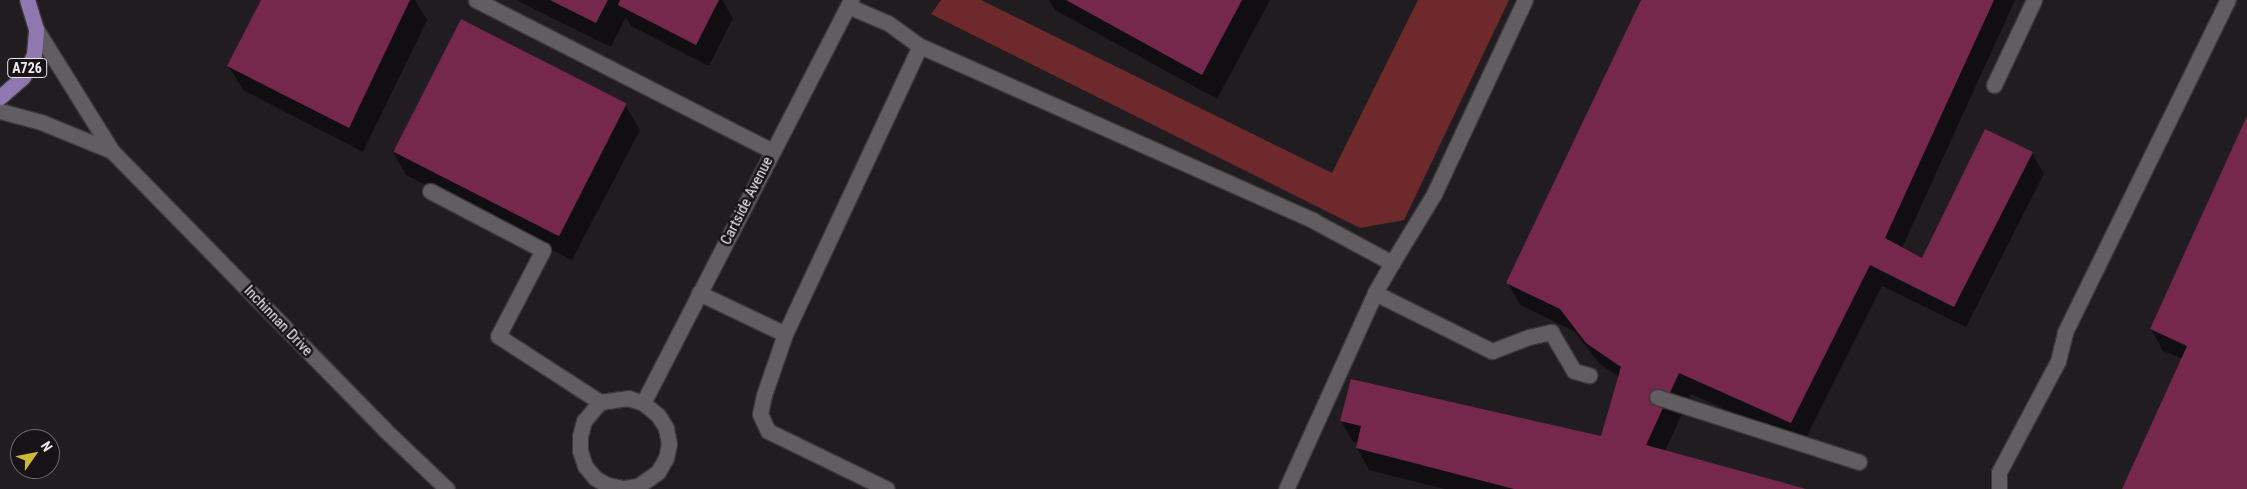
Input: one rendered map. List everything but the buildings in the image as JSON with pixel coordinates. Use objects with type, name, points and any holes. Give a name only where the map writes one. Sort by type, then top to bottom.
[{"type":"main road","name":"A726","points":[[0,97],[23,77],[34,54],[36,29],[28,1]]},
{"type":"street","points":[[476,0],[772,151]]},
{"type":"street","points":[[1286,489],[1375,293],[1434,194],[1525,0]]},
{"type":"street","points":[[1994,84],[2034,0]]},
{"type":"street","points":[[2000,489],[1999,472],[2058,361],[2065,332],[2228,0]]},
{"type":"street","points":[[850,3],[888,23],[920,46],[1314,220],[1392,263]]},
{"type":"street","name":"Cartside Avenue","points":[[643,403],[850,3]]},
{"type":"street","name":"Inchinnan Drive","points":[[36,29],[112,151],[377,422],[447,489]]},
{"type":"street","points":[[887,489],[768,430],[760,414],[764,395],[785,334],[920,46]]},
{"type":"street","name":"Inchinnan Drive","points":[[0,111],[41,122],[112,151]]},
{"type":"street","points":[[430,191],[543,250],[498,336],[600,402],[628,398],[643,403],[658,415],[666,428],[668,444],[666,458],[658,472],[646,482],[623,488],[607,485],[595,478],[585,466],[580,451],[580,436],[584,421],[600,402]]},
{"type":"street","points":[[699,293],[785,334]]},
{"type":"street","points":[[1375,293],[1492,351],[1529,337],[1550,332],[1574,371],[1589,376]]},
{"type":"street","points":[[1657,397],[1859,462]]},
{"type":"shaded area","points":[[941,0],[981,0],[1332,173],[1418,0],[1509,0],[1404,220],[1360,228],[931,14]]}]
